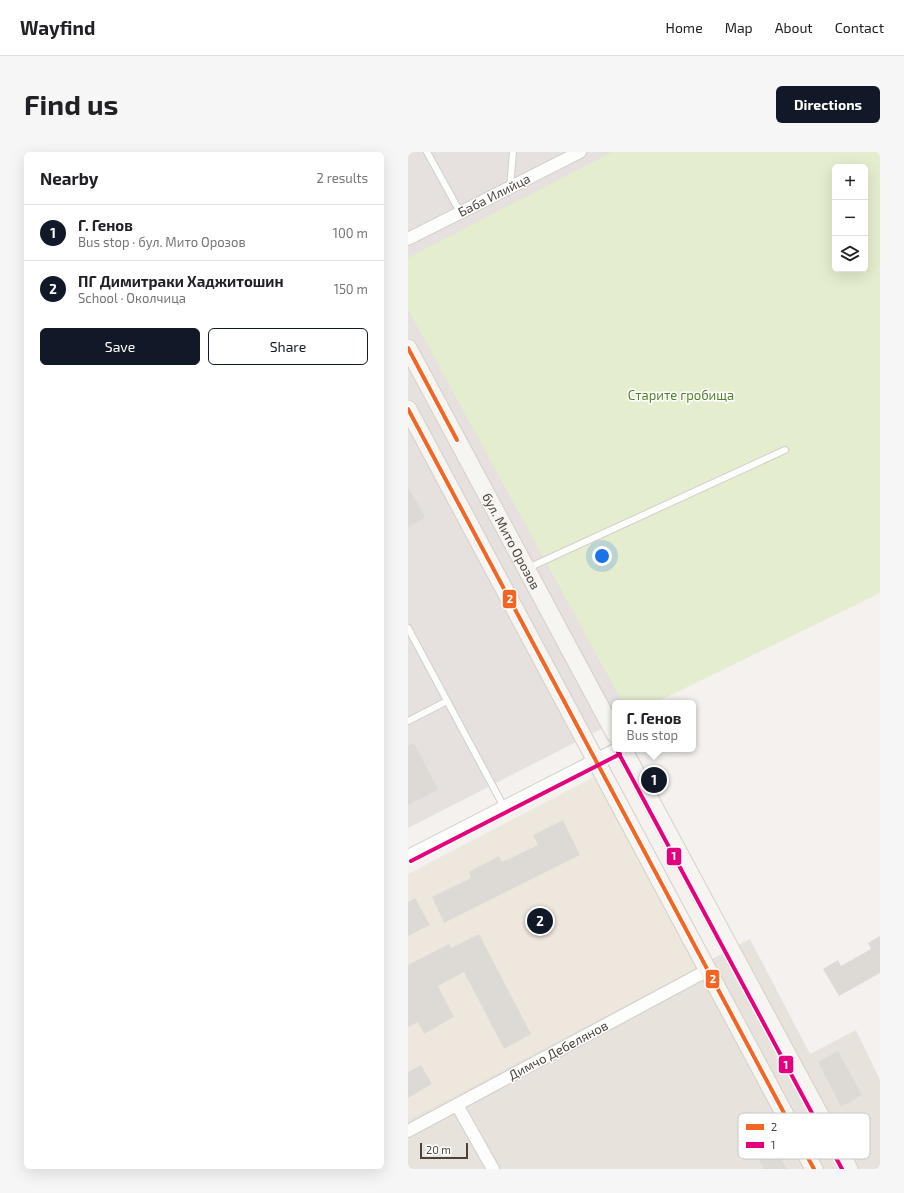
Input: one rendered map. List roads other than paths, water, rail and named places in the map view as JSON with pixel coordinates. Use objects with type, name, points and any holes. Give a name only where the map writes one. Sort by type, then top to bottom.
[{"type":"main road","name":"бул. Мито Орозов","points":[[409,351],[612,728]]},
{"type":"main road","points":[[408,409],[784,1113]]},
{"type":"main road","points":[[625,752],[819,1113]]},
{"type":"main road","points":[[809,1159],[814,1169]]},
{"type":"main road","points":[[844,1159],[849,1169]]},
{"type":"street","name":"Баба Илийца","points":[[408,238],[580,152]]},
{"type":"street","points":[[408,856],[612,752]]},
{"type":"street","name":"Димчо Дебелянов","points":[[408,1131],[708,970]]},
{"type":"street","points":[[457,1105],[493,1169]]},
{"type":"lane","points":[[427,152],[460,212]]},
{"type":"lane","points":[[510,187],[513,152]]},
{"type":"lane","points":[[527,569],[785,450]]},
{"type":"lane","points":[[408,628],[504,807]]},
{"type":"lane","points":[[408,721],[447,701]]},
{"type":"place","name":"Г. Генов","points":[[654,780]]},
{"type":"place","name":"ПГ Димитраки Хаджитошин","points":[[540,921]]},
{"type":"park label","name":"Старите гробища","points":[[681,395]]}]
